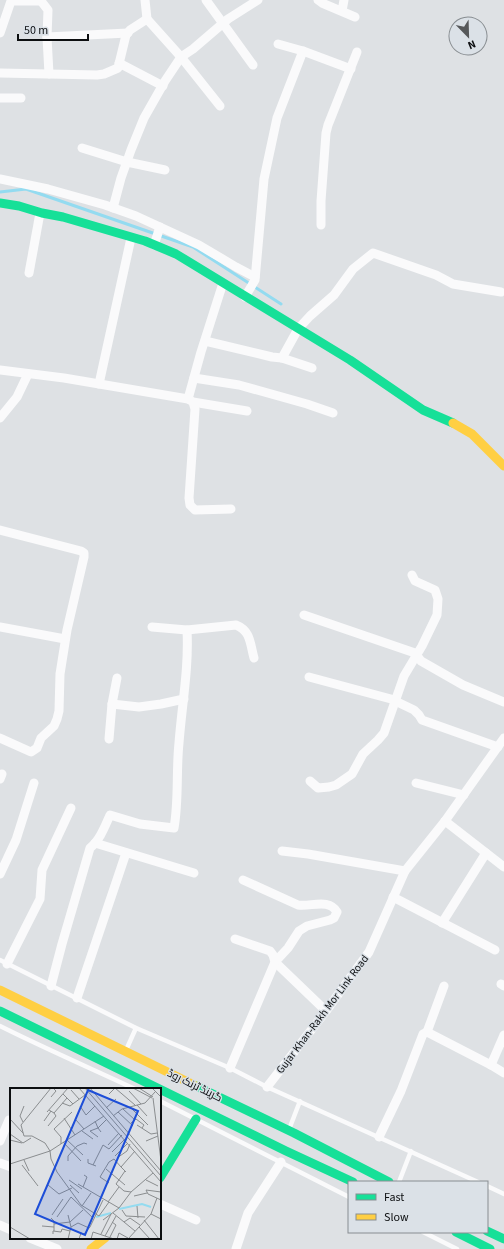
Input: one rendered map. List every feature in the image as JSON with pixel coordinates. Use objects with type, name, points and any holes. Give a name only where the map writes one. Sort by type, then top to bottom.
[{"type":"main road","points":[[0,203],[63,217],[131,238],[155,242],[223,283],[247,294],[300,327],[423,410],[447,420],[472,434],[504,466]]},
{"type":"main road","name":"گرینڈ ٹرنک روڈ","points":[[0,990],[126,1051],[290,1139],[340,1176],[351,1181]]},
{"type":"main road","name":"گرینڈ ٹرنک روڈ","points":[[0,1012],[387,1181]]},
{"type":"main road","points":[[161,1174],[196,1119]]},
{"type":"main road","points":[[488,1231],[504,1239]]},
{"type":"main road","points":[[459,1234],[490,1249]]},
{"type":"main road","points":[[92,1249],[104,1239]]},
{"type":"street","points":[[145,0],[147,19],[181,57],[220,106]]},
{"type":"street","points":[[206,0],[253,65]]},
{"type":"street","points":[[113,208],[127,162],[144,118],[181,57],[193,49],[223,23],[258,0]]},
{"type":"street","points":[[318,0],[355,16]]},
{"type":"street","points":[[342,11],[344,0]]},
{"type":"street","points":[[0,33],[11,1],[41,1],[48,10],[46,37],[49,74]]},
{"type":"street","points":[[0,73],[104,74],[118,68],[126,35],[130,30],[147,19]]},
{"type":"street","points":[[46,37],[128,33]]},
{"type":"street","points":[[278,44],[351,69]]},
{"type":"street","points":[[247,294],[255,279],[264,179],[277,118],[304,52]]},
{"type":"street","points":[[321,225],[321,201],[326,133],[357,52]]},
{"type":"street","points":[[119,63],[163,86]]},
{"type":"street","points":[[0,98],[21,98]]},
{"type":"street","points":[[82,148],[127,162],[165,170]]},
{"type":"street","points":[[0,179],[48,189],[136,216],[159,229],[198,245],[255,279]]},
{"type":"street","points":[[30,274],[40,213]]},
{"type":"street","points":[[155,242],[159,229]]},
{"type":"street","points":[[99,384],[131,238]]},
{"type":"street","points":[[282,358],[300,327],[334,295],[353,269],[373,253],[436,275],[454,284],[500,292]]},
{"type":"street","points":[[223,283],[194,378],[191,400],[195,409],[189,498],[190,505],[194,510],[231,509]]},
{"type":"street","points":[[205,341],[282,358],[312,368]]},
{"type":"street","points":[[0,370],[99,384],[247,411]]},
{"type":"street","points":[[0,418],[17,397],[28,374]]},
{"type":"street","points":[[194,378],[239,385],[307,404],[333,413]]},
{"type":"street","points":[[0,530],[84,553],[65,639],[60,674],[59,711],[56,723],[41,738],[37,748],[31,752],[0,738]]},
{"type":"street","points":[[310,781],[318,788],[330,787],[344,780],[352,774],[363,754],[384,733],[406,672],[418,656],[437,615],[438,599],[435,590],[415,582],[412,575]]},
{"type":"street","points":[[304,615],[415,653],[421,661],[463,686],[504,702]]},
{"type":"street","points":[[152,627],[187,630],[236,625],[248,634],[254,658]]},
{"type":"street","points":[[0,627],[65,639]]},
{"type":"street","points":[[51,986],[90,848],[95,843],[110,815],[140,824],[174,828],[179,743],[188,665],[187,630]]},
{"type":"street","points":[[309,677],[396,701],[414,710],[419,714],[422,720],[498,747]]},
{"type":"street","points":[[110,739],[112,704],[116,678]]},
{"type":"street","points":[[112,704],[139,707],[184,699]]},
{"type":"street","name":"Gujar Khan-Rakh Mor Link Road","points":[[267,1087],[326,1011],[369,952],[405,871],[445,821],[504,738]]},
{"type":"street","points":[[0,874],[16,840],[34,783]]},
{"type":"street","points":[[416,783],[464,795]]},
{"type":"street","points":[[4,962],[40,899],[42,870],[71,808]]},
{"type":"street","points":[[445,821],[504,867]]},
{"type":"street","points":[[95,843],[194,874]]},
{"type":"street","points":[[282,851],[308,854],[405,871]]},
{"type":"street","points":[[77,998],[126,852]]},
{"type":"street","points":[[442,923],[486,853]]},
{"type":"street","points":[[230,1068],[275,962],[288,948],[299,931],[307,926],[334,918],[337,912],[332,906],[327,904],[306,906],[298,905],[243,880]]},
{"type":"street","points":[[394,897],[495,950]]},
{"type":"street","points":[[235,940],[270,952],[273,955],[275,962],[326,1011]]},
{"type":"street","points":[[379,1137],[401,1091],[423,1034],[427,1032],[444,986]]},
{"type":"street","points":[[427,1032],[504,1073]]},
{"type":"street","points":[[491,1065],[504,1035]]},
{"type":"street","points":[[0,1116],[10,1121],[0,1141]]},
{"type":"street","points":[[236,1249],[248,1212],[281,1162]]},
{"type":"street","points":[[0,1163],[10,1167]]},
{"type":"street","points":[[161,1204],[196,1220]]},
{"type":"street","points":[[0,1225],[10,1230]]},
{"type":"street","points":[[32,1239],[57,1249]]},
{"type":"lane","points":[[4,962],[136,1028],[230,1068],[267,1087],[476,1181]]},
{"type":"lane","points":[[0,1026],[133,1088]]},
{"type":"lane","points":[[126,1051],[136,1028]]},
{"type":"lane","points":[[290,1139],[300,1101]]},
{"type":"lane","points":[[161,1102],[348,1196]]},
{"type":"lane","points":[[399,1181],[411,1151]]},
{"type":"lane","points":[[329,1187],[340,1176]]},
{"type":"lane","points":[[488,1186],[504,1194]]},
{"type":"lane","points":[[424,1233],[457,1249],[459,1234]]},
{"type":"waterway","points":[[0,192],[26,189],[193,247],[281,304]]},
{"type":"traffic: fast","points":[[0,203],[63,217],[145,241],[176,254],[350,360],[423,410],[453,423]]},
{"type":"traffic: fast","points":[[0,1011],[157,1088]]},
{"type":"traffic: fast","points":[[194,1085],[294,1133],[387,1181]]},
{"type":"traffic: fast","points":[[161,1090],[351,1181]]},
{"type":"traffic: fast","points":[[161,1176],[196,1119]]},
{"type":"traffic: fast","points":[[488,1231],[504,1239]]},
{"type":"traffic: fast","points":[[458,1233],[490,1249]]},
{"type":"traffic: slow","points":[[453,423],[472,434],[504,466]]},
{"type":"traffic: slow","points":[[0,990],[194,1085]]},
{"type":"traffic: slow","points":[[91,1249],[104,1239]]}]
